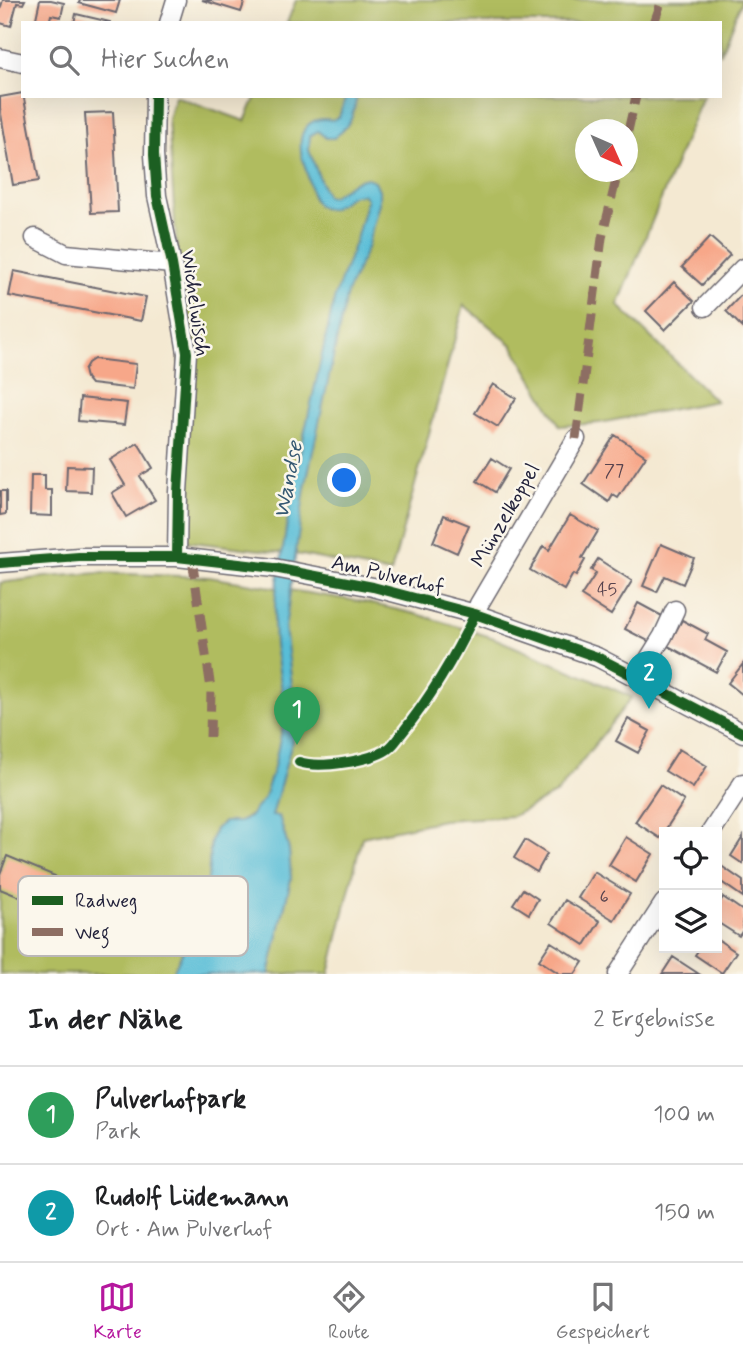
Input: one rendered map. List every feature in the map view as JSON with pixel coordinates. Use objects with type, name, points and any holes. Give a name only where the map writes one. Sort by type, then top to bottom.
[{"type":"street","points":[[171,21],[176,0]]},
{"type":"street","points":[[0,58],[21,63]]},
{"type":"street","name":"Wichelwisch","points":[[155,98],[153,155],[157,196],[173,264],[187,353],[178,492],[177,558]]},
{"type":"street","name":"Wichelwisch","points":[[35,238],[66,254],[173,264]]},
{"type":"street","points":[[705,307],[743,268]]},
{"type":"street","name":"Münzelkoppel","points":[[475,614],[576,439]]},
{"type":"street","name":"Am Pulverhof","points":[[0,563],[79,557],[177,558],[274,568],[373,587],[475,614],[597,657],[743,733]]},
{"type":"street","points":[[637,678],[676,610]]},
{"type":"street","points":[[714,827],[743,783]]},
{"type":"street","points":[[618,974],[659,911]]},
{"type":"green space","points":[[296,0],[742,0],[722,49],[722,21],[288,21]]},
{"type":"green space","points":[[174,98],[245,121],[255,98],[702,98],[618,305],[716,401],[599,423],[560,426],[512,345],[464,305],[391,573],[302,555],[184,541],[177,254],[168,118]]},
{"type":"green space","points":[[99,573],[209,577],[364,602],[420,615],[494,638],[632,697],[557,793],[513,816],[443,820],[362,837],[329,974],[269,974],[291,879],[289,850],[279,816],[249,816],[240,822],[224,822],[215,829],[211,841],[208,876],[18,876],[18,956],[181,956],[172,974],[0,974],[0,583]]},
{"type":"water","points":[[345,98],[357,98],[348,124],[334,138],[326,138],[318,131],[310,136],[309,150],[326,196],[331,197],[356,181],[367,178],[375,181],[379,190],[379,203],[367,248],[347,293],[305,488],[285,628],[295,714],[293,738],[272,816],[279,816],[289,850],[291,879],[269,974],[172,974],[181,956],[248,956],[248,876],[208,876],[211,841],[215,829],[224,822],[240,822],[249,817],[264,798],[284,721],[284,703],[275,645],[276,593],[294,480],[335,296],[356,240],[367,199],[363,194],[359,194],[330,209],[318,206],[311,193],[301,155],[301,137],[312,122],[339,117]]},
{"type":"building","points":[[3,0],[25,0],[23,4],[17,3],[11,26],[0,23]]},
{"type":"building","points":[[40,0],[64,3],[61,17],[51,15],[50,21],[35,21]]},
{"type":"building","points":[[80,0],[120,0],[116,13],[79,3]]},
{"type":"building","points":[[202,0],[245,0],[241,12]]},
{"type":"building","points":[[76,14],[106,21],[74,21]]},
{"type":"building","points":[[21,93],[21,98],[24,98],[39,181],[13,185],[0,97]]},
{"type":"building","points":[[113,112],[118,212],[91,213],[85,113]]},
{"type":"building","points":[[710,237],[730,255],[702,285],[682,267]]},
{"type":"building","points":[[14,271],[146,297],[141,321],[9,296]]},
{"type":"building","points":[[674,282],[694,301],[665,330],[646,311]]},
{"type":"building","points":[[743,293],[743,328],[726,311]]},
{"type":"building","points":[[94,359],[136,364],[133,389],[91,384],[84,370]]},
{"type":"building","points":[[493,384],[516,398],[498,427],[475,413]]},
{"type":"building","points":[[80,398],[127,403],[124,425],[78,421]]},
{"type":"building","points":[[615,435],[646,456],[618,498],[613,495],[609,502],[583,484]]},
{"type":"building","points":[[138,443],[153,468],[140,476],[155,500],[126,517],[112,493],[125,485],[110,460]]},
{"type":"building","points":[[492,458],[509,469],[495,492],[477,481]]},
{"type":"building","points":[[67,466],[92,467],[91,492],[66,491]]},
{"type":"building","points":[[31,475],[45,475],[45,490],[52,490],[52,516],[30,515]]},
{"type":"building","points":[[0,491],[6,491],[6,514],[0,515]]},
{"type":"building","points":[[444,515],[469,525],[457,553],[433,542]]},
{"type":"building","points":[[570,515],[598,531],[582,558],[585,560],[576,576],[573,574],[564,590],[530,570],[543,546],[549,550]]},
{"type":"building","points":[[661,544],[694,558],[683,584],[665,576],[657,592],[643,586]]},
{"type":"building","points":[[598,559],[632,581],[611,615],[581,596],[596,573],[591,570]]},
{"type":"building","points":[[638,603],[664,617],[650,642],[625,629]]},
{"type":"building","points":[[682,620],[708,634],[705,640],[727,652],[716,672],[668,646]]},
{"type":"building","points":[[743,664],[743,695],[728,683]]},
{"type":"building","points":[[628,719],[650,731],[638,753],[616,741]]},
{"type":"building","points":[[679,749],[707,766],[693,788],[665,771]]},
{"type":"building","points":[[660,785],[684,801],[667,827],[659,827],[659,837],[635,822]]},
{"type":"building","points":[[626,837],[653,854],[636,882],[609,865]]},
{"type":"building","points":[[743,837],[743,864],[731,856]]},
{"type":"building","points":[[525,840],[547,854],[537,872],[514,858]]},
{"type":"building","points":[[7,856],[55,876],[18,876],[18,896],[0,889],[0,874]]},
{"type":"building","points":[[722,866],[743,881],[743,897],[722,882]]},
{"type":"building","points":[[594,872],[630,894],[614,920],[578,898]]},
{"type":"building","points":[[523,889],[538,899],[529,914],[513,904]]},
{"type":"building","points":[[722,899],[743,911],[743,930],[739,936],[722,925]]},
{"type":"building","points":[[565,900],[600,921],[585,945],[551,923]]},
{"type":"building","points":[[551,942],[583,962],[575,974],[560,974],[539,960]]},
{"type":"building","points":[[722,942],[736,952],[722,973],[695,955],[722,953]]},
{"type":"building","points":[[673,957],[699,974],[662,974]]},
{"type":"marked path","points":[[655,21],[662,0]]},
{"type":"marked path","points":[[631,119],[636,98]]},
{"type":"marked path","points":[[576,439],[602,238],[616,182]]},
{"type":"marked path","points":[[192,559],[211,689],[210,737]]},
{"type":"cycle path","points":[[155,98],[154,155],[157,196],[187,353],[178,492],[177,557]]},
{"type":"cycle path","points":[[0,563],[79,557],[177,557],[274,568],[373,587],[475,614],[597,657],[743,733]]},
{"type":"cycle path","points":[[299,762],[319,765],[344,763],[390,748],[433,691],[475,614]]},
{"type":"place","name":"Rudolf Lüdemann","points":[[649,709]]},
{"type":"place","name":"Pulverhofpark","points":[[297,745]]},
{"type":"water label","name":"Wandse","points":[[287,480]]}]
